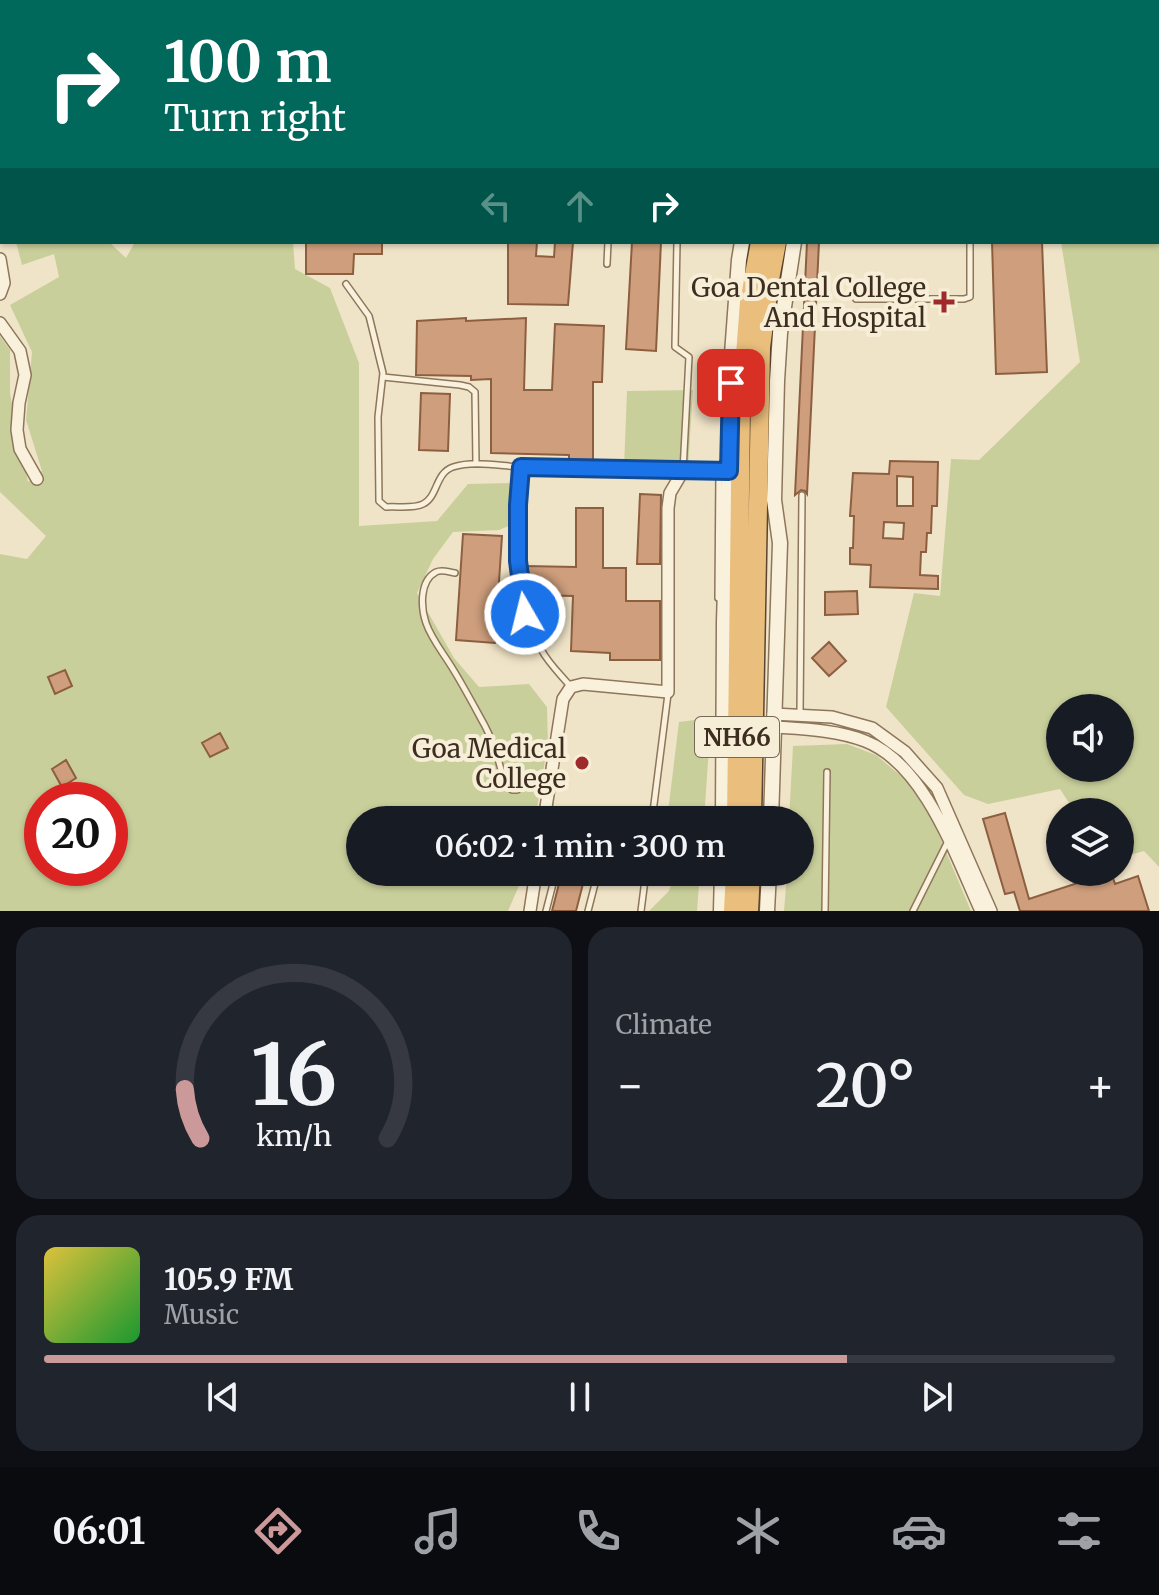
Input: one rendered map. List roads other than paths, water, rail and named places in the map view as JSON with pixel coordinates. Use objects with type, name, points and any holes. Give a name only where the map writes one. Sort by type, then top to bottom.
[{"type":"highway","name":"NH66","points":[[736,806],[741,408],[749,302],[760,244]]},
{"type":"highway","name":"NH66","points":[[752,806],[761,347],[777,244]]},
{"type":"highway","points":[[733,911],[739,886]]},
{"type":"highway","points":[[743,886],[749,911]]},
{"type":"street","points":[[723,806],[722,469],[742,244]]},
{"type":"street","points":[[771,806],[780,543],[774,500],[777,381],[780,333],[794,244]]},
{"type":"street","points":[[0,259],[4,283],[0,294]]},
{"type":"street","points":[[0,323],[20,351],[25,375],[17,430],[20,449],[37,479]]},
{"type":"street","points":[[546,806],[563,699],[571,687],[583,684],[668,692],[670,493],[683,471],[722,469]]},
{"type":"street","points":[[774,720],[800,715],[832,717],[872,728],[905,752],[937,788],[981,911]]},
{"type":"street","points":[[774,720],[867,741],[896,760],[927,796],[952,835],[991,911]]},
{"type":"street","points":[[530,911],[534,886]]},
{"type":"street","points":[[721,911],[722,886]]},
{"type":"street","points":[[767,911],[768,886]]},
{"type":"lane","points":[[607,264],[608,244]]},
{"type":"lane","points":[[346,284],[369,316],[383,377],[378,417],[379,501],[386,507],[419,506],[431,496],[443,473],[453,467],[476,464],[683,471],[689,357],[675,347],[677,244]]},
{"type":"lane","points":[[856,299],[970,297],[970,244]]},
{"type":"lane","points":[[383,377],[460,385],[475,392],[476,464]]},
{"type":"lane","points":[[521,467],[518,561],[525,614],[541,650],[571,687]]},
{"type":"lane","points":[[800,715],[802,495]]},
{"type":"lane","points":[[455,573],[441,571],[428,580],[422,609],[427,627],[486,727],[507,789],[517,790],[530,780],[549,792]]},
{"type":"lane","points":[[654,806],[668,692]]},
{"type":"lane","points":[[825,911],[827,772]]},
{"type":"lane","points":[[913,911],[952,835]]},
{"type":"lane","points":[[546,911],[552,886]]},
{"type":"lane","points":[[589,911],[595,886]]},
{"type":"lane","points":[[641,911],[644,886]]},
{"type":"place","name":"Goa Dental College And Hospital","points":[[944,302]]},
{"type":"place","name":"Goa Medical College","points":[[582,763]]}]
